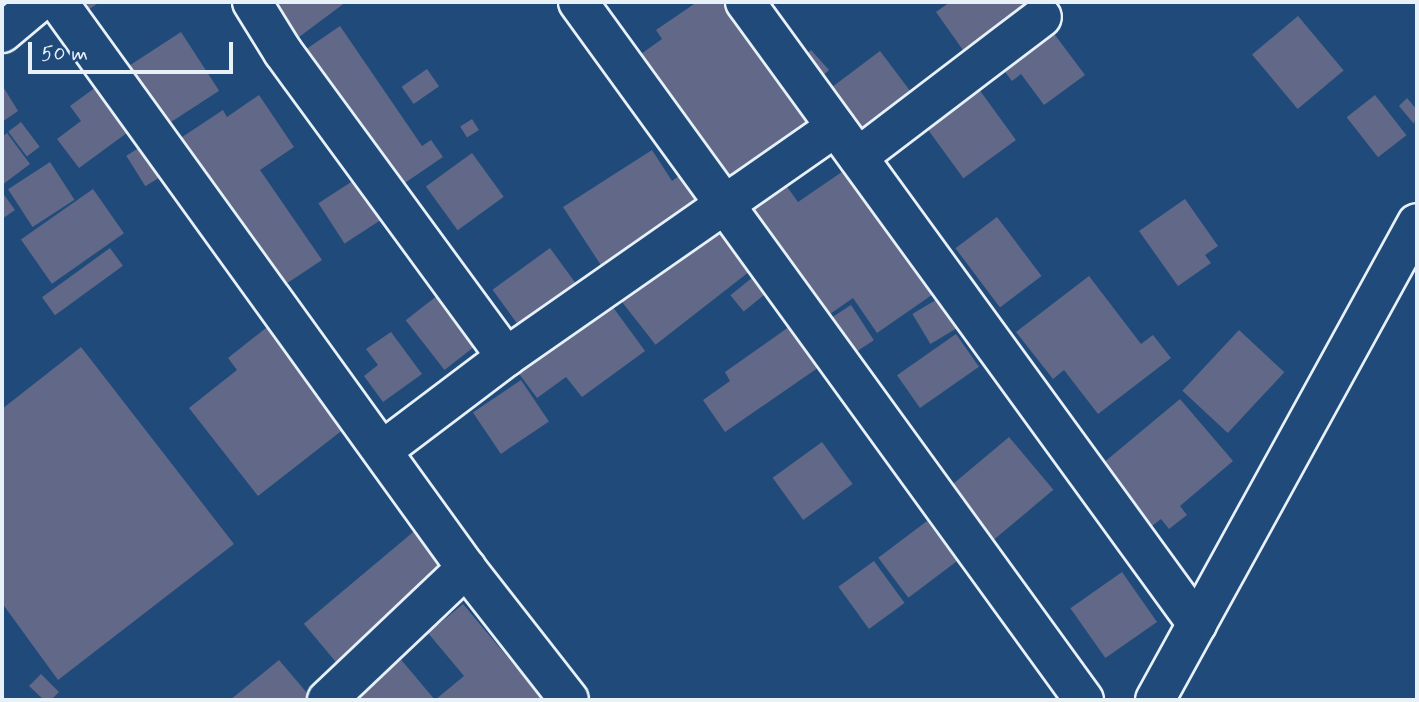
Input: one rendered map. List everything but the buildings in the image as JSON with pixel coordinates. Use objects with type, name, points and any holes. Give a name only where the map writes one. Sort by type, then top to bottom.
[{"type":"street","points":[[2,33],[39,2]]},
{"type":"street","points":[[58,2],[561,697]]},
{"type":"street","points":[[252,2],[283,52],[506,356]]},
{"type":"street","points":[[578,2],[1084,700]]},
{"type":"street","points":[[745,2],[1197,624]]},
{"type":"street","points":[[858,157],[1042,17]]},
{"type":"street","points":[[383,450],[506,356],[836,127]]},
{"type":"street","points":[[1155,700],[1417,223]]},
{"type":"street","points":[[327,700],[466,568]]}]
